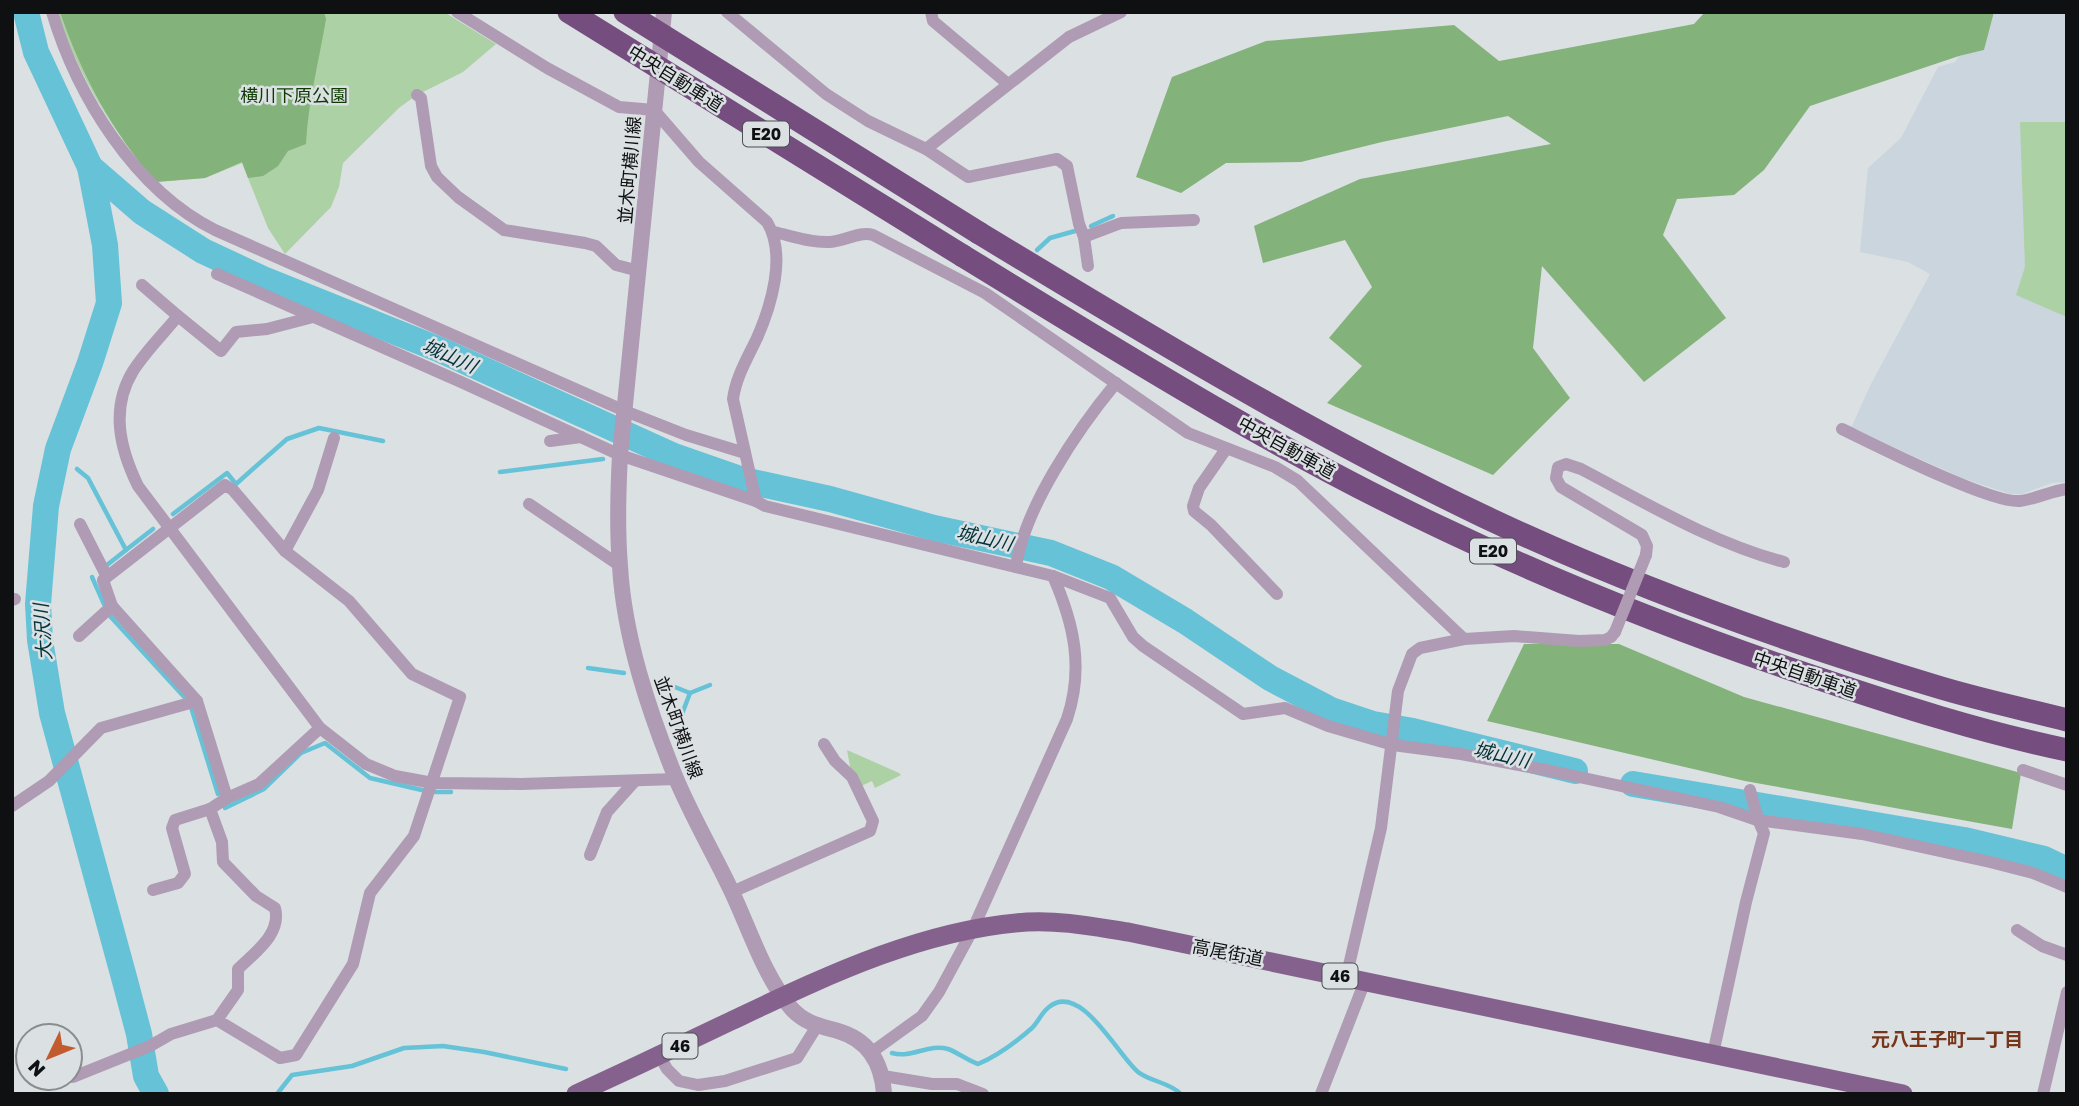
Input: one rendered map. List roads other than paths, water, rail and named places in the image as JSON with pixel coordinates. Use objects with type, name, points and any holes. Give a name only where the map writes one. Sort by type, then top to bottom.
[{"type":"highway","name":"中央自動車道","points":[[569,12],[963,256],[1186,389],[1325,469],[1445,530],[1597,597],[1754,657],[1887,702],[2067,750]]},
{"type":"highway","name":"中央自動車道","points":[[625,12],[979,233],[1245,392],[1353,451],[1484,517],[1618,575],[1782,636],[1941,688],[2067,720]]},
{"type":"main road","name":"高尾街道","points":[[576,1094],[783,996],[885,953],[920,942],[1027,922],[1082,925],[1256,957],[1903,1094]]},
{"type":"street","points":[[52,12],[77,75],[106,125],[147,181],[184,212],[227,235],[624,413],[747,457]]},
{"type":"street","points":[[457,12],[547,68],[619,107],[654,110],[690,152],[768,222],[774,232],[774,281],[764,320],[735,384],[733,399],[755,498]]},
{"type":"street","name":"並木町横川線","points":[[664,12],[620,452],[618,498],[620,565],[636,665],[676,779],[732,892],[764,965],[792,1009],[804,1020],[841,1032],[858,1040],[872,1052]]},
{"type":"street","points":[[727,12],[826,94],[869,121],[926,149],[968,177],[1057,159],[1068,166],[1088,266]]},
{"type":"street","points":[[931,12],[933,21],[1008,85]]},
{"type":"street","points":[[926,149],[1069,37],[1121,12]]},
{"type":"street","points":[[417,96],[421,98],[431,166],[437,177],[458,197],[504,230],[596,246],[616,265],[639,271]]},
{"type":"street","points":[[1084,237],[1121,223],[1194,220]]},
{"type":"street","points":[[774,232],[827,242],[847,240],[864,232],[985,293],[1181,429],[1275,467],[1298,481],[1464,639]]},
{"type":"street","points":[[217,274],[581,437],[755,498],[765,506],[1017,565],[1110,598],[1133,636],[1143,646],[1243,714],[1285,708],[1328,726],[1393,742],[1863,834],[2033,873],[2067,887]]},
{"type":"street","points":[[142,285],[221,351],[236,332],[267,329],[313,317]]},
{"type":"street","points":[[178,317],[133,371],[123,395],[119,421],[122,449],[127,464],[138,486],[168,528],[320,728],[366,764],[395,776],[433,783],[521,784],[676,779]]},
{"type":"street","points":[[1017,565],[1025,530],[1067,452],[1091,413],[1116,383]]},
{"type":"street","points":[[1842,429],[1959,483],[2008,500],[2020,501],[2067,489]]},
{"type":"street","points":[[551,442],[581,437]]},
{"type":"street","points":[[285,551],[318,490],[334,438]]},
{"type":"street","points":[[1226,449],[1199,488],[1194,511],[1211,525],[1277,594]]},
{"type":"street","points":[[1321,1094],[1356,979],[1381,828],[1398,691],[1415,651],[1464,639],[1514,636],[1579,641],[1605,640],[1615,632],[1646,555],[1647,545],[1642,535],[1561,487],[1556,478],[1558,467],[1566,464],[1581,469],[1696,528],[1784,562]]},
{"type":"street","points":[[217,1020],[280,1058],[296,1055],[354,964],[370,893],[414,836],[460,697],[412,674],[349,601],[285,551],[233,490],[225,485],[106,575],[103,580],[112,606],[197,701],[226,798]]},
{"type":"street","points":[[529,505],[620,565]]},
{"type":"street","points":[[80,524],[106,575]]},
{"type":"street","points":[[884,1094],[883,1076],[872,1052],[922,1016],[939,992],[972,931],[1073,699],[1077,671],[1070,622],[1068,610],[1053,576]]},
{"type":"street","points":[[79,636],[112,606]]},
{"type":"street","points":[[12,806],[49,781],[101,728],[197,701]]},
{"type":"street","points":[[153,890],[178,883],[185,874],[172,828],[175,820],[210,809],[226,798],[259,784],[320,728]]},
{"type":"street","points":[[732,892],[870,831],[873,821],[852,777],[835,761],[824,744]]},
{"type":"street","points":[[2023,770],[2067,785]]},
{"type":"street","points":[[590,855],[607,811],[634,782]]},
{"type":"street","points":[[1713,1054],[1764,833],[1751,792]]},
{"type":"street","points":[[84,1073],[150,1046],[171,1034],[217,1020],[238,990],[238,970],[276,927],[278,918],[275,908],[256,896],[223,862],[222,842],[210,809]]},
{"type":"street","points":[[2017,930],[2042,946],[2067,955]]},
{"type":"street","points":[[2043,1094],[2067,992]]},
{"type":"street","points":[[659,1055],[667,1069],[679,1080],[725,1088],[797,1058],[817,1026]]},
{"type":"street","points":[[883,1076],[932,1084],[957,1084],[983,1094]]},
{"type":"waterway","name":"城山川","points":[[26,12],[36,52],[90,167],[142,212],[203,251],[263,279],[438,349],[674,456],[743,480],[830,499],[934,528],[1051,553],[1111,577],[1185,621],[1270,678],[1331,710],[1373,724],[1413,731],[1575,771]]},
{"type":"waterway","name":"大沢川","points":[[90,167],[105,245],[109,303],[58,449],[46,506],[38,604],[40,640],[52,713],[139,1034],[146,1076],[156,1094]]},
{"type":"waterway","points":[[1091,226],[1113,216]]},
{"type":"waterway","points":[[1037,250],[1050,238],[1075,231]]},
{"type":"waterway","points":[[173,514],[227,473],[236,484],[287,439],[319,428],[383,441]]},
{"type":"waterway","points":[[57,455],[66,461]]},
{"type":"waterway","points":[[500,472],[603,459]]},
{"type":"waterway","points":[[77,469],[88,478],[126,550],[153,529]]},
{"type":"waterway","points":[[107,565],[126,550]]},
{"type":"waterway","points":[[92,577],[104,604]]},
{"type":"waterway","points":[[110,616],[187,700]]},
{"type":"waterway","points":[[588,668],[624,673]]},
{"type":"waterway","points":[[662,682],[690,693],[677,727]]},
{"type":"waterway","points":[[690,693],[710,685]]},
{"type":"waterway","points":[[191,707],[218,794]]},
{"type":"waterway","points":[[225,808],[264,789],[301,753],[325,743],[370,778],[426,791]]},
{"type":"waterway","name":"城山川","points":[[1633,784],[1964,840],[2044,859],[2067,870]]},
{"type":"waterway","points":[[435,792],[451,792]]},
{"type":"waterway","points":[[892,1053],[906,1054],[941,1048],[951,1050],[978,1064],[1013,1043],[1032,1028],[1049,1007],[1061,1002],[1074,1004],[1086,1012],[1138,1072],[1181,1094]]},
{"type":"waterway","points":[[277,1094],[292,1075],[352,1066],[404,1048],[443,1046],[566,1069]]},
{"type":"district","name":"元八王子町一丁目","points":[[1947,1038]]},
{"type":"park label","name":"横川下原公園","points":[[294,95]]}]
